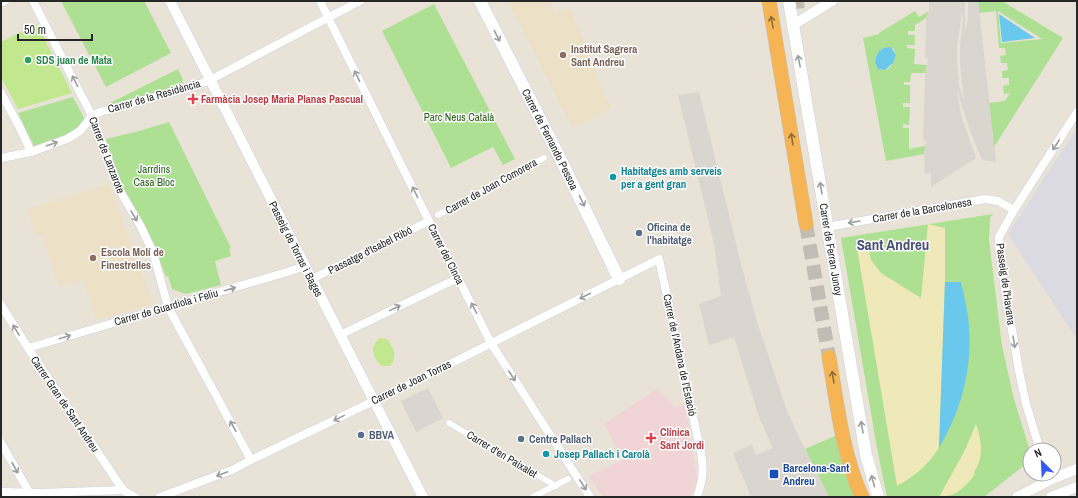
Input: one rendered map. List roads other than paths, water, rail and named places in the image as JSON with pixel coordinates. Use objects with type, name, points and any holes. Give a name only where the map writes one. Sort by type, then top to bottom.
[{"type":"highway","points":[[768,1],[806,224]]},
{"type":"highway","points":[[829,356],[842,432],[862,497]]},
{"type":"main road","name":"Carrer de Fernando Pessoa","points":[[480,1],[620,279]]},
{"type":"main road","name":"Carrer de Ferran Junoy","points":[[789,1],[866,455],[878,497]]},
{"type":"street","points":[[1,3],[6,1]]},
{"type":"street","name":"Carrer de Lanzarote","points":[[33,1],[92,116],[120,190],[140,225],[153,252],[168,307],[252,460]]},
{"type":"street","name":"Passeig de Torras i Bages","points":[[170,1],[423,497]]},
{"type":"street","name":"Carrer del Cinca","points":[[320,1],[491,343],[590,497]]},
{"type":"street","name":"Carrer de la Residència","points":[[92,116],[100,112],[192,87],[210,80],[360,1]]},
{"type":"street","points":[[793,25],[832,1]]},
{"type":"street","points":[[1,93],[31,152]]},
{"type":"street","name":"Passeig de l'Havana","points":[[1038,442],[1026,404],[1019,371],[1000,255],[999,237],[1014,210],[1077,112]]},
{"type":"street","points":[[1,158],[31,152],[67,139],[80,131],[92,116]]},
{"type":"street","name":"Carrer de Joan Comorera","points":[[438,215],[544,158]]},
{"type":"street","name":"Carrer de la Barcelonesa","points":[[827,227],[985,199],[998,201],[1014,210]]},
{"type":"street","name":"Passatge d'Isabel Ribó","points":[[312,279],[429,221]]},
{"type":"street","name":"Carrer de Joan Torras","points":[[160,497],[232,470],[659,259]]},
{"type":"street","name":"Carrer de l'Andana de l'Estació","points":[[659,259],[704,471],[701,487],[697,497]]},
{"type":"street","name":"Carrer de Guardiola i Feliu","points":[[28,348],[305,266]]},
{"type":"street","points":[[340,335],[458,278]]},
{"type":"street","name":"Carrer Gran de Sant Andreu","points":[[1,305],[28,348],[124,490],[135,497]]},
{"type":"street","name":"Carrer d'en Paixalet","points":[[449,423],[556,486]]},
{"type":"street","points":[[1,443],[29,492]]},
{"type":"street","points":[[1062,473],[1077,469]]},
{"type":"street","points":[[533,497],[568,479]]},
{"type":"street","points":[[1017,497],[1041,482]]},
{"type":"street","points":[[1052,482],[1055,495],[1077,487]]},
{"type":"street","points":[[1,492],[29,492],[41,495],[124,490]]},
{"type":"water","points":[[999,14],[1035,38],[1002,42]]},
{"type":"water","points":[[891,47],[896,55],[893,63],[885,70],[878,69],[875,62],[878,53],[884,48]]},
{"type":"water","points":[[945,282],[961,282],[969,326],[969,361],[959,406],[939,448]]},
{"type":"tunnel","points":[[790,1],[805,1]]},
{"type":"tunnel","points":[[806,224],[829,357]]},
{"type":"place","name":"Institut Sagrera Sant Andreu","points":[[563,55]]},
{"type":"place","name":"SDS juan de Mata","points":[[28,60]]},
{"type":"place","name":"Farmàcia Josep Maria Planas Pascual","points":[[193,99]]},
{"type":"place","name":"Habitatges amb serveis per a gent gran","points":[[613,177]]},
{"type":"place","name":"Oficina de l'habitatge","points":[[639,233]]},
{"type":"place","name":"Escola Molí de Finestrelles","points":[[93,258]]},
{"type":"place","name":"BBVA","points":[[361,435]]},
{"type":"place","name":"Clínica Sant Jordi","points":[[651,438]]},
{"type":"place","name":"Centre Pallach","points":[[521,439]]},
{"type":"place","name":"Josep Pallach i Carolà","points":[[546,454]]},
{"type":"place","name":"Barcelona-Sant Andreu","points":[[774,474]]},
{"type":"district","name":"Sant Andreu","points":[[893,245]]},
{"type":"park label","name":"Parc Neus Català","points":[[459,117]]},
{"type":"park label","name":"Jarrdins Casa Bloc","points":[[154,175]]}]
